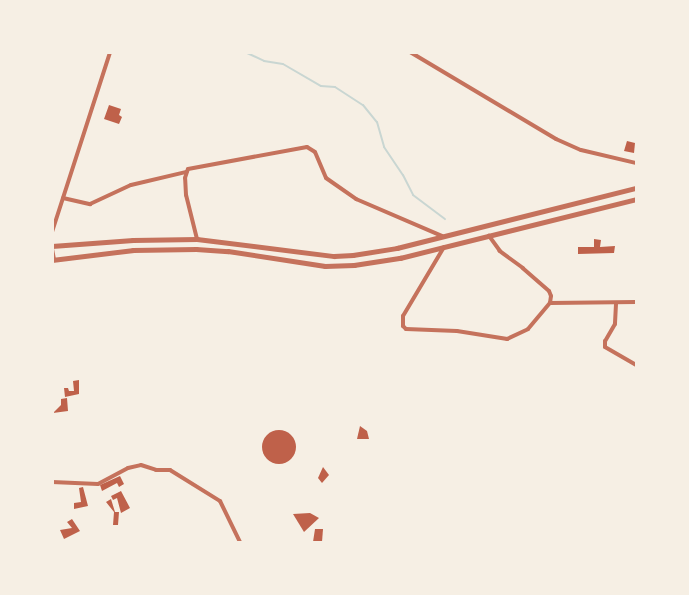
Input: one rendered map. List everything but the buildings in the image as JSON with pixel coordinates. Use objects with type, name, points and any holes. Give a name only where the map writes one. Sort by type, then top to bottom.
[{"type":"street","points":[[52,232],[110,52]]},
{"type":"street","points":[[410,52],[556,139],[581,150],[636,163]]},
{"type":"street","points":[[63,198],[90,204],[131,185],[186,172],[192,167],[307,147],[315,152],[326,178],[356,199],[442,236]]},
{"type":"street","points":[[186,172],[186,195],[197,239]]},
{"type":"street","points":[[636,188],[398,248],[334,256],[197,239],[133,240],[52,248],[53,260],[133,250],[196,249],[228,251],[334,266],[400,258],[444,245],[636,199]]},
{"type":"street","points":[[444,245],[403,316],[403,326],[406,329],[440,330],[507,339],[528,330],[550,303],[549,291],[500,251],[489,236]]},
{"type":"street","points":[[550,303],[636,302]]},
{"type":"street","points":[[616,303],[615,324],[605,341],[605,347],[636,365]]},
{"type":"street","points":[[52,482],[98,484],[128,468],[141,465],[156,470],[170,470],[220,501],[240,543]]},
{"type":"waterway","points":[[245,52],[264,61],[283,64],[321,86],[335,87],[363,105],[377,122],[384,147],[413,195],[445,219]]}]
